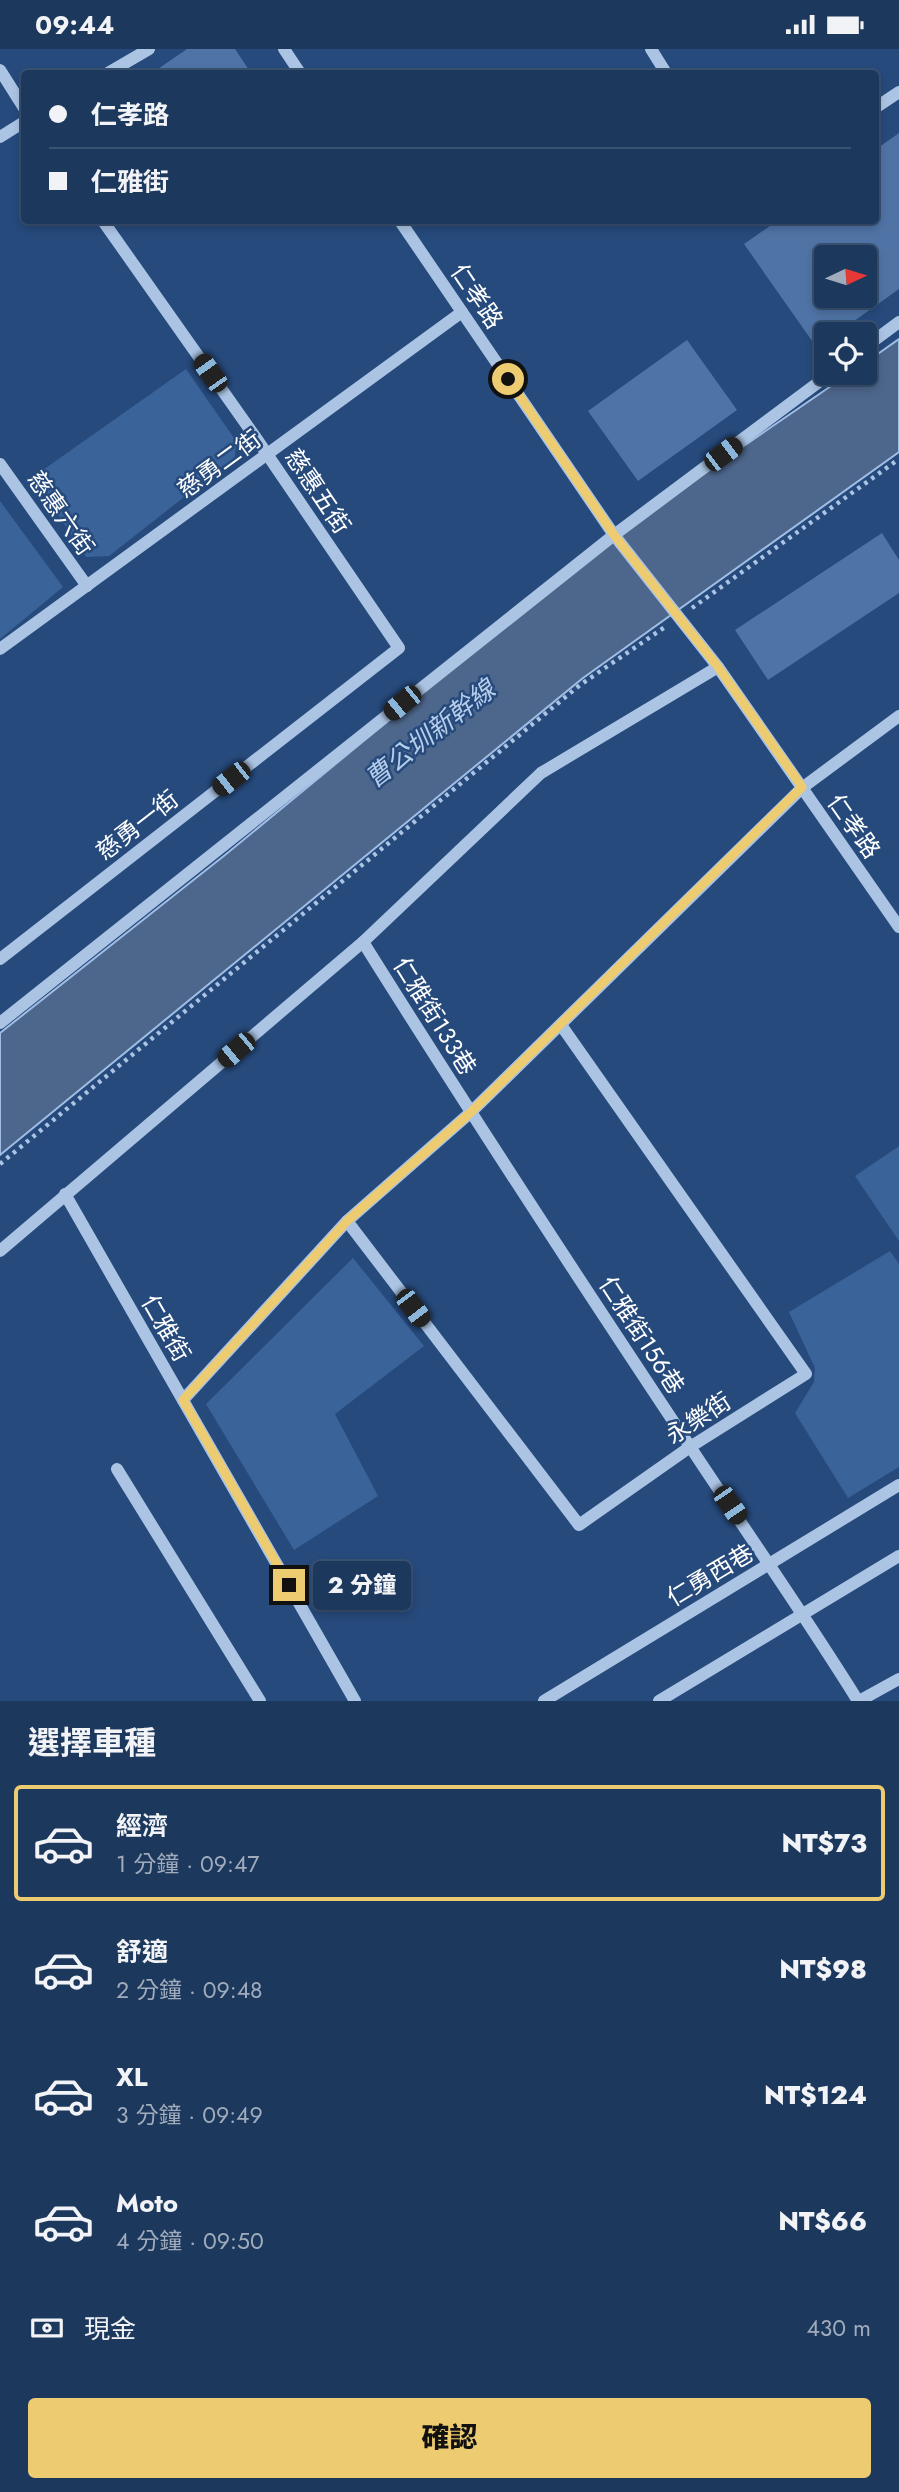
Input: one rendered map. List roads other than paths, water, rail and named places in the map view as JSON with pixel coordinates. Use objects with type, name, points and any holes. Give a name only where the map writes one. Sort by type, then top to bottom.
[{"type":"street","points":[[113,70],[149,49]]},
{"type":"street","points":[[284,49],[298,70]]},
{"type":"street","points":[[651,49],[664,70]]},
{"type":"street","points":[[0,70],[21,103]]},
{"type":"street","points":[[879,105],[899,92]]},
{"type":"street","points":[[0,137],[21,124]]},
{"type":"street","name":"慈惠五街","points":[[105,224],[399,648]]},
{"type":"street","name":"仁孝路","points":[[402,224],[614,535],[718,667],[899,927]]},
{"type":"street","name":"慈勇二街","points":[[0,649],[462,312]]},
{"type":"street","points":[[877,338],[899,322]]},
{"type":"street","points":[[0,1023],[614,535],[815,385]]},
{"type":"street","name":"慈惠六街","points":[[0,464],[87,586]]},
{"type":"street","name":"慈勇一街","points":[[0,959],[399,648]]},
{"type":"street","points":[[0,1251],[363,942],[541,773],[718,667]]},
{"type":"street","points":[[183,1400],[347,1221],[470,1113],[802,787],[899,716]]},
{"type":"street","name":"仁雅街133巷","points":[[363,942],[470,1113]]},
{"type":"street","name":"永樂街","points":[[347,1221],[579,1525],[690,1447],[806,1374],[561,1025]]},
{"type":"street","name":"仁雅街156巷","points":[[470,1113],[859,1701]]},
{"type":"street","name":"仁雅街","points":[[65,1194],[355,1701]]},
{"type":"street","points":[[117,1469],[260,1701]]},
{"type":"street","name":"仁勇西巷","points":[[544,1701],[899,1485]]},
{"type":"street","points":[[659,1701],[899,1556]]},
{"type":"street","points":[[859,1701],[899,1679]]},
{"type":"water","name":"曹公圳新幹線","points":[[899,339],[899,452],[583,678],[0,1155],[0,1033],[225,855],[614,535],[833,385],[877,385],[877,355]]}]
